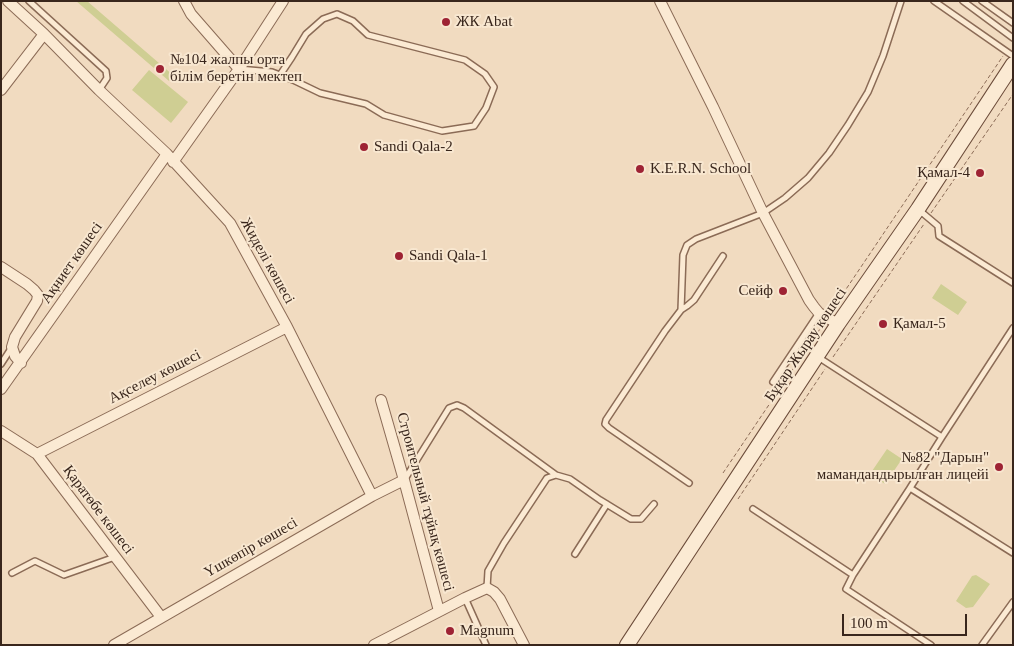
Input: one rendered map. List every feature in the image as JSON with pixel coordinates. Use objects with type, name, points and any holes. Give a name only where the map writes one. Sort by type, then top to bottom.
[{"type":"street","name":"Жиделі көшесі","points":[[8,1],[170,158],[230,222],[287,327],[372,496]]},
{"type":"street","points":[[184,1],[191,14],[238,69]]},
{"type":"street","name":"Ақниет көшесі","points":[[1,388],[170,158],[238,69],[283,1]]},
{"type":"street","points":[[660,1],[763,213],[809,300],[814,307],[828,318]]},
{"type":"street","points":[[1,90],[44,34]]},
{"type":"street","name":"Бұқар Жырау көшесі","points":[[627,645],[817,356],[828,318],[923,213],[1013,64]]},
{"type":"street","points":[[1,267],[27,284],[38,295],[37,301],[15,336],[12,347],[20,363]]},
{"type":"street","name":"Ақселеу көшесі","points":[[37,454],[287,327]]},
{"type":"street","name":"Строительный тұйық көшесі","points":[[381,400],[439,611]]},
{"type":"street","name":"Қаратөбе көшесі","points":[[1,431],[37,454],[161,617]]},
{"type":"street","name":"Үшкөпір көшесі","points":[[114,645],[372,496],[404,480]]},
{"type":"street","points":[[374,645],[487,588],[500,599],[524,645]]},
{"type":"lane","points":[[29,1],[106,72],[107,78],[99,90]]},
{"type":"lane","points":[[34,6],[38,1]]},
{"type":"lane","points":[[681,310],[683,254],[687,245],[696,239],[763,213],[785,198],[808,178],[848,126],[868,92],[896,21],[901,1]]},
{"type":"lane","points":[[934,1],[1013,56]]},
{"type":"lane","points":[[963,1],[1013,38]]},
{"type":"lane","points":[[982,1],[1013,23]]},
{"type":"lane","points":[[238,69],[272,72],[320,93],[366,104],[384,115],[442,130],[474,126],[486,108],[494,87],[485,74],[465,60],[368,35],[353,21],[337,14],[324,19],[306,34],[280,75]]},
{"type":"lane","points":[[44,34],[54,24]]},
{"type":"lane","points":[[923,213],[938,226],[939,236],[1013,283]]},
{"type":"lane","points":[[689,483],[606,426],[605,422],[665,330],[681,310],[694,300],[724,256]]},
{"type":"lane","points":[[774,382],[828,318]]},
{"type":"lane","points":[[931,645],[846,590],[846,588],[1013,328]]},
{"type":"lane","points":[[1,364],[12,347]]},
{"type":"lane","points":[[817,356],[942,437]]},
{"type":"lane","points":[[404,480],[449,408],[457,405],[464,408],[556,475],[570,479],[631,519],[640,519],[654,504]]},
{"type":"lane","points":[[487,588],[488,571],[504,543],[547,478],[556,475]]},
{"type":"lane","points":[[910,488],[1013,553]]},
{"type":"lane","points":[[574,554],[607,504]]},
{"type":"lane","points":[[752,509],[853,576]]},
{"type":"lane","points":[[12,573],[35,561],[64,575],[116,557]]},
{"type":"lane","points":[[465,598],[486,645]]},
{"type":"lane","points":[[982,645],[1013,602]]},
{"type":"path","points":[[722,473],[1006,51]]},
{"type":"path","points":[[738,500],[829,364],[923,213],[1013,94]]},
{"type":"shaded area","points":[[76,1],[87,1],[174,76],[169,81]]},
{"type":"shaded area","points":[[149,70],[188,102],[171,123],[132,90]]},
{"type":"shaded area","points":[[941,284],[967,302],[958,315],[932,298]]},
{"type":"shaded area","points":[[887,449],[902,459],[885,484],[870,474]]},
{"type":"shaded area","points":[[976,575],[990,584],[973,607],[966,608],[956,601],[972,576]]},
{"type":"place","name":"ЖК Abat","points":[[446,22]]},
{"type":"place","name":"№104 жалпы орта білім беретін мектеп","points":[[160,69]]},
{"type":"place","name":"Sandi Qala-2","points":[[364,147]]},
{"type":"place","name":"K.E.R.N. School","points":[[640,169]]},
{"type":"place","name":"Қамал-4","points":[[980,173]]},
{"type":"place","name":"Sandi Qala-1","points":[[399,256]]},
{"type":"place","name":"Сейф","points":[[783,291]]},
{"type":"place","name":"Қамал-5","points":[[883,324]]},
{"type":"place","name":"№82 \"Дарын\" мамандандырылған лицейі","points":[[999,467]]},
{"type":"place","name":"Magnum","points":[[450,631]]}]
